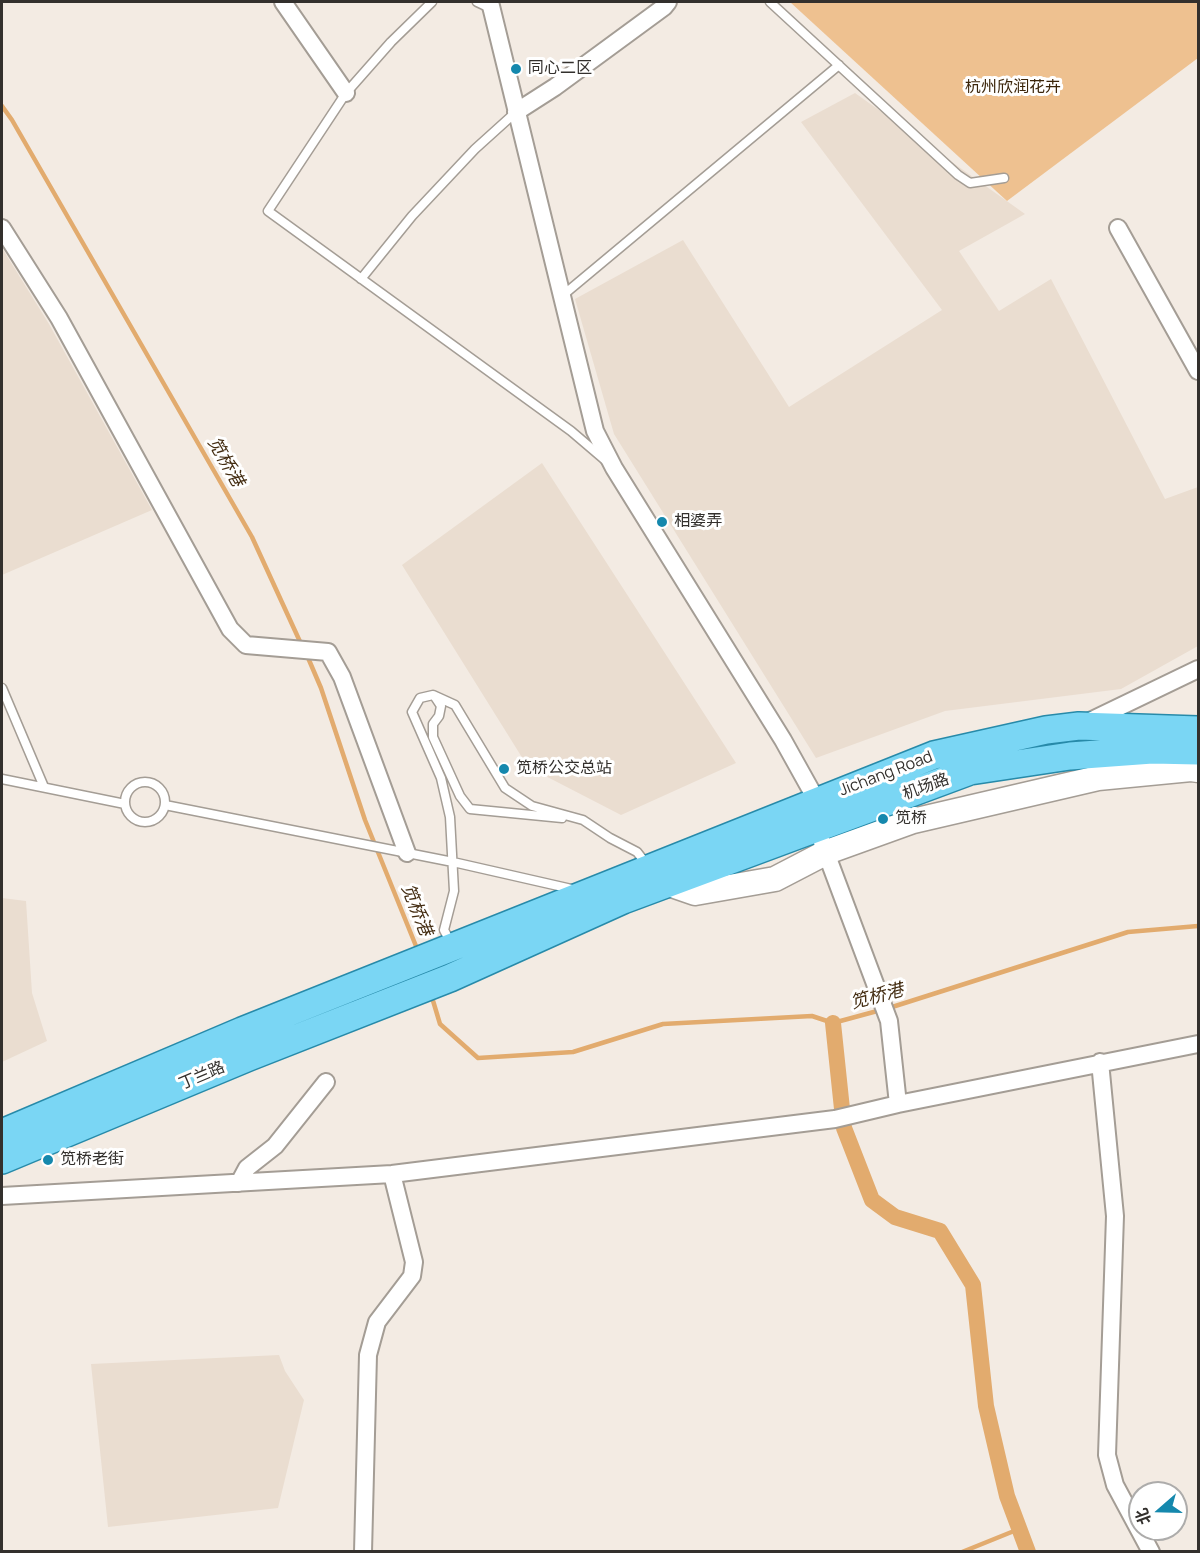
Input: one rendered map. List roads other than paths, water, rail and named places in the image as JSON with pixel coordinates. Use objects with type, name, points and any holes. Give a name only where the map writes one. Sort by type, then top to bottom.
[{"type":"main road","name":"Jichang Road","points":[[597,901],[658,876],[817,801],[934,755],[1046,730],[1079,726],[1198,730]]},
{"type":"main road","name":"机场路","points":[[658,876],[816,828],[970,771],[1070,756],[1152,750],[1198,751]]},
{"type":"main road","name":"机场路","points":[[658,876],[696,893],[775,879],[827,852],[913,821],[1098,778],[1198,770]]},
{"type":"main road","points":[[445,951],[597,901]]},
{"type":"main road","name":"丁兰路","points":[[2,1160],[249,1057],[450,978],[597,901]]},
{"type":"main road","name":"丁兰路","points":[[2,1133],[209,1044],[445,951]]},
{"type":"street","points":[[283,2],[346,93]]},
{"type":"street","points":[[516,112],[555,87],[664,8],[668,2]]},
{"type":"street","points":[[486,4],[516,112],[595,431],[614,468],[783,740],[817,801]]},
{"type":"street","points":[[2,228],[59,318],[230,629],[246,645],[328,652],[342,677],[402,852]]},
{"type":"street","points":[[1118,228],[1198,371]]},
{"type":"street","points":[[1079,726],[1198,669]]},
{"type":"street","points":[[816,828],[827,852],[887,1016],[898,1104]]},
{"type":"street","points":[[2,1196],[392,1174],[842,1117],[1100,1062],[1198,1044]]},
{"type":"street","points":[[1100,1062],[1114,1216],[1107,1455],[1114,1485],[1151,1551]]},
{"type":"street","points":[[239,1183],[247,1167],[274,1146],[327,1082]]},
{"type":"street","points":[[363,1551],[368,1355],[377,1322],[412,1276],[414,1262],[392,1174]]},
{"type":"lane","points":[[432,2],[391,42],[346,93],[268,211],[571,431],[614,468]]},
{"type":"lane","points":[[770,2],[958,175],[970,183],[1004,178]]},
{"type":"lane","points":[[561,296],[839,65]]},
{"type":"lane","points":[[362,279],[412,216],[475,149],[516,112]]},
{"type":"lane","points":[[2,688],[44,788]]},
{"type":"lane","points":[[433,695],[441,706],[439,716],[433,724],[433,737],[460,796],[470,809],[583,819]]},
{"type":"lane","points":[[445,951],[444,930],[454,891],[450,817],[441,778],[412,712],[420,698],[433,695],[455,705],[506,788],[532,806],[583,819],[610,838],[637,852],[658,876]]},
{"type":"lane","points":[[2,779],[125,804]]},
{"type":"lane","points":[[146,782],[153,783],[163,792],[165,805],[159,817],[148,822],[135,820],[126,810],[125,804],[128,791],[139,783],[146,782]]},
{"type":"lane","points":[[165,805],[453,862],[597,901]]},
{"type":"waterway","name":"笕桥港","points":[[2,106],[252,537],[302,646]]},
{"type":"waterway","name":"笕桥港","points":[[306,653],[321,688],[365,820],[418,951]]},
{"type":"waterway","name":"笕桥港","points":[[889,1008],[1128,932],[1198,926]]},
{"type":"waterway","name":"笕桥港","points":[[431,994],[440,1024],[478,1058],[573,1052],[663,1024],[812,1016],[833,1023],[881,1010]]},
{"type":"waterway","points":[[833,1023],[844,1128],[872,1200],[895,1217],[940,1231],[973,1285],[986,1406],[1007,1496],[1028,1552]]},
{"type":"waterway","points":[[962,1552],[1019,1529]]},
{"type":"place","name":"同心二区","points":[[516,69]]},
{"type":"place","name":"相婆弄","points":[[662,522]]},
{"type":"place","name":"笕桥公交总站","points":[[504,769]]},
{"type":"place","name":"笕桥","points":[[883,819]]},
{"type":"place","name":"笕桥老街","points":[[48,1160]]},
{"type":"park label","name":"杭州欣润花卉","points":[[1013,88]]}]
